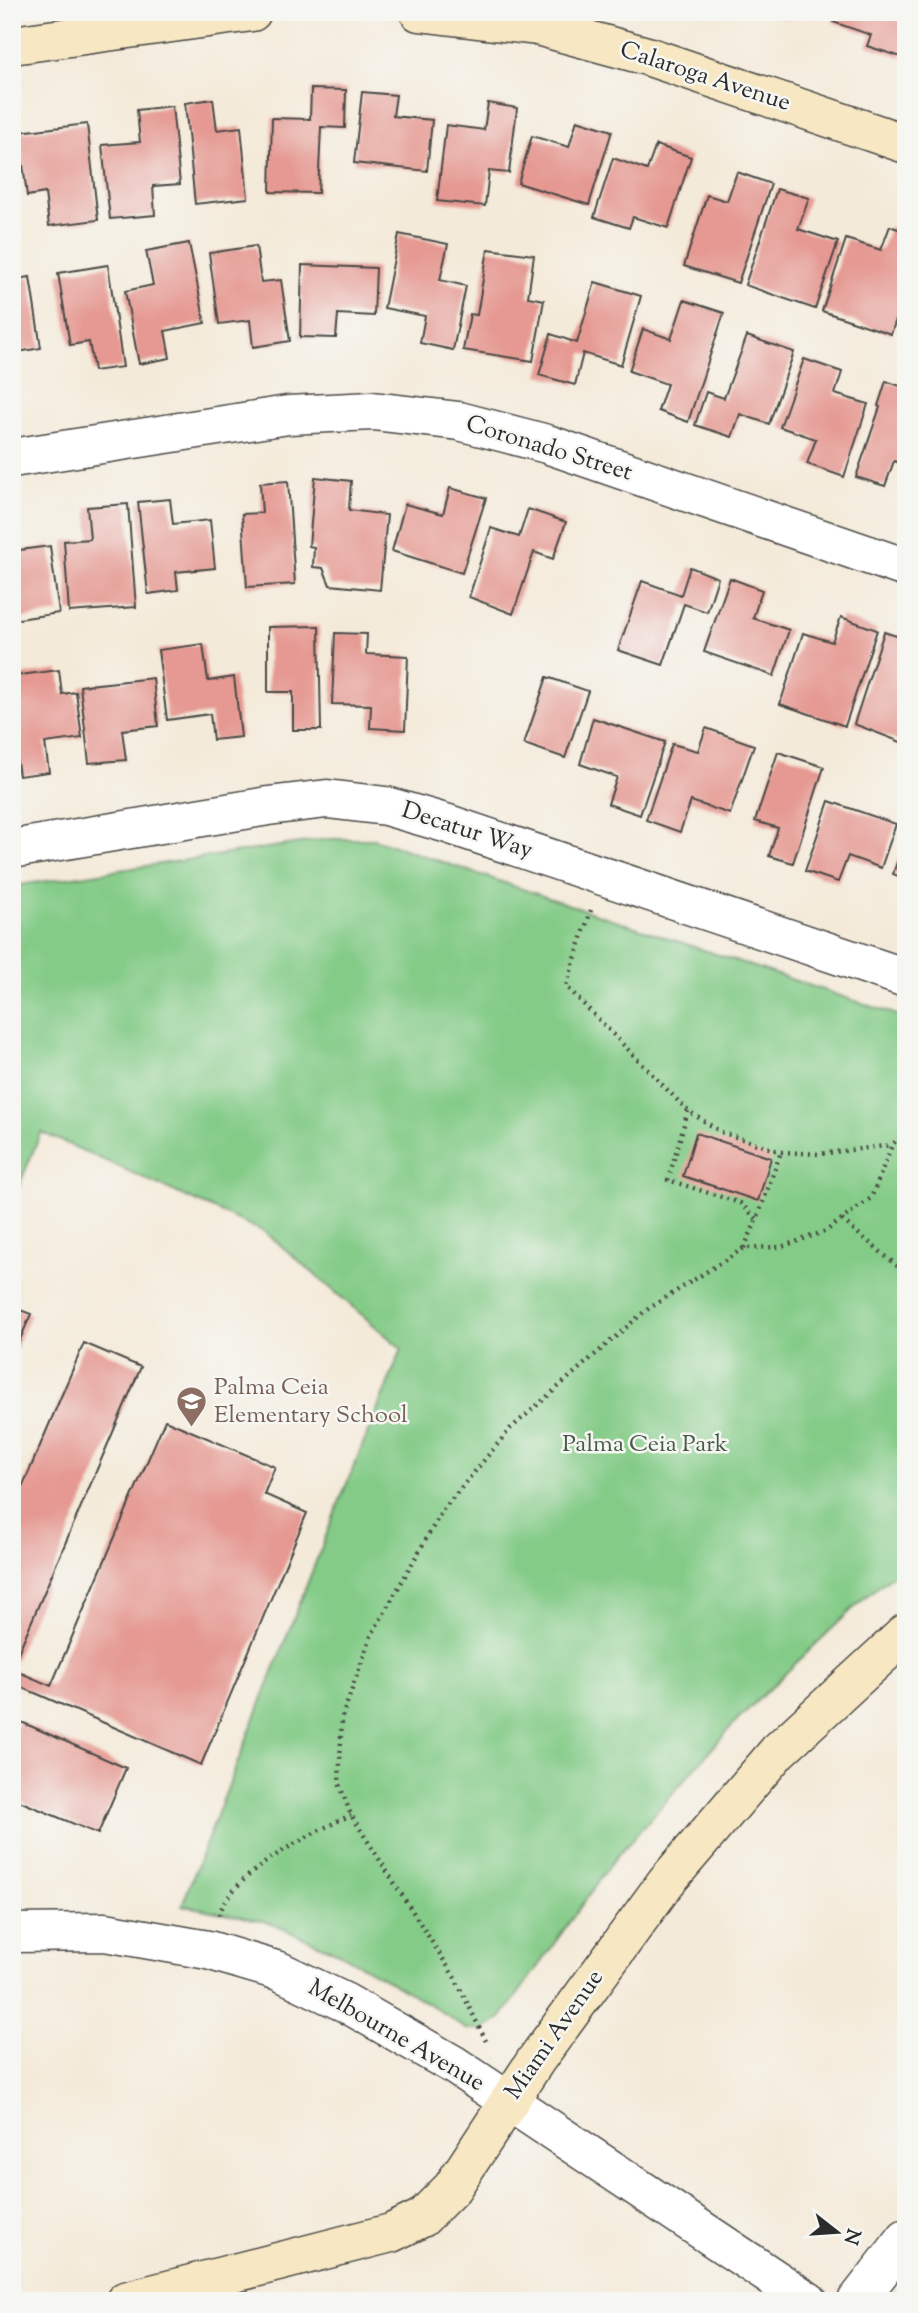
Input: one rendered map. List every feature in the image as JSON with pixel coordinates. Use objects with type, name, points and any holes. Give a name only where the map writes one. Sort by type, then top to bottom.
[{"type":"street","points":[[12,45],[252,12]]},
{"type":"street","name":"Calaroga Avenue","points":[[419,12],[538,19],[906,144]]},
{"type":"street","name":"Coronado Street","points":[[12,458],[288,415],[373,411],[459,421],[548,444],[906,568]]},
{"type":"street","name":"Decatur Way","points":[[12,849],[268,806],[327,799],[386,806],[906,978]]},
{"type":"street","name":"Miami Avenue","points":[[125,2301],[391,2233],[422,2218],[452,2188],[508,2102],[666,1882],[779,1751],[906,1633]]},
{"type":"street","name":"Melbourne Avenue","points":[[12,1933],[105,1932],[208,1950],[279,1971],[346,2003],[454,2065],[808,2301]]},
{"type":"street","points":[[857,2301],[906,2238]]},
{"type":"path","points":[[603,876],[566,986],[688,1111],[721,1132],[781,1152],[819,1154],[891,1145]]},
{"type":"path","points":[[688,1111],[668,1180],[740,1203],[757,1219]]},
{"type":"path","points":[[488,2046],[455,1978],[351,1815],[339,1783],[342,1717],[371,1636],[442,1511],[510,1429],[645,1311],[744,1248],[781,1247],[826,1231],[871,1198],[891,1145],[906,1131]]},
{"type":"path","points":[[744,1248],[781,1152]]},
{"type":"path","points":[[841,1220],[906,1273]]},
{"type":"path","points":[[208,1950],[223,1902],[251,1873],[310,1833],[351,1815]]},
{"type":"green space","name":"Palma Ceia Park","points":[[327,839],[374,839],[906,1018],[906,1565],[865,1597],[738,1719],[613,1861],[501,2018],[483,2030],[466,2029],[436,2008],[339,1953],[267,1922],[182,1905],[336,1510],[402,1349],[265,1232],[41,1132],[12,1203],[12,886]]},
{"type":"building","points":[[768,12],[792,12],[789,20]]},
{"type":"building","points":[[837,12],[906,12],[906,43],[901,57],[867,46],[871,35],[833,22]]},
{"type":"building","points":[[311,89],[346,90],[345,128],[321,127],[318,193],[270,192],[272,118],[310,119]]},
{"type":"building","points":[[362,92],[396,95],[393,116],[432,120],[427,171],[354,163]]},
{"type":"building","points":[[213,99],[217,130],[241,127],[248,198],[195,204],[185,103]]},
{"type":"building","points":[[488,103],[517,108],[509,173],[489,171],[485,206],[437,201],[446,125],[484,130]]},
{"type":"building","points":[[172,106],[180,184],[153,186],[155,215],[110,219],[102,145],[140,142],[137,110]]},
{"type":"building","points":[[577,120],[612,131],[589,205],[518,183],[532,136],[569,147]]},
{"type":"building","points":[[87,124],[98,220],[49,226],[45,193],[27,196],[19,132]]},
{"type":"building","points":[[656,145],[691,157],[668,228],[633,217],[629,228],[594,217],[613,158],[647,170]]},
{"type":"building","points":[[737,172],[771,184],[738,283],[684,266],[707,195],[727,201]]},
{"type":"building","points":[[12,173],[18,204],[12,204]]},
{"type":"building","points":[[777,189],[809,198],[798,229],[838,242],[815,309],[745,285]]},
{"type":"building","points":[[890,226],[906,232],[906,290],[891,334],[822,311],[846,239],[881,250]]},
{"type":"building","points":[[399,234],[448,244],[440,280],[466,286],[453,350],[420,343],[425,316],[384,308]]},
{"type":"building","points":[[189,243],[205,323],[165,331],[170,358],[139,364],[125,291],[153,285],[146,251]]},
{"type":"building","points":[[256,246],[261,282],[281,280],[290,341],[253,347],[250,320],[219,324],[209,253]]},
{"type":"building","points":[[488,249],[534,255],[528,297],[544,300],[533,361],[463,350],[470,314],[477,315]]},
{"type":"building","points":[[108,265],[123,367],[94,371],[89,342],[70,345],[58,273]]},
{"type":"building","points":[[302,265],[376,268],[374,316],[338,314],[336,338],[300,337]]},
{"type":"building","points":[[30,277],[41,348],[12,353],[12,280]]},
{"type":"building","points":[[595,282],[641,296],[621,365],[583,353],[575,385],[539,375],[551,334],[577,343]]},
{"type":"building","points":[[684,300],[724,313],[688,422],[658,411],[667,384],[629,371],[643,329],[671,339]]},
{"type":"building","points":[[747,336],[794,352],[769,424],[740,414],[732,437],[695,425],[706,392],[724,398]]},
{"type":"building","points":[[804,359],[842,372],[835,394],[868,404],[844,477],[807,464],[816,439],[780,427]]},
{"type":"building","points":[[886,381],[906,388],[906,465],[894,461],[885,486],[856,477]]},
{"type":"building","points":[[315,477],[351,481],[349,510],[387,515],[380,590],[330,585],[323,568],[313,567],[314,547],[309,546]]},
{"type":"building","points":[[288,481],[295,584],[247,587],[242,514],[262,513],[260,483]]},
{"type":"building","points":[[450,488],[486,498],[462,573],[392,551],[405,504],[443,514]]},
{"type":"building","points":[[170,499],[173,524],[210,520],[215,568],[176,572],[178,590],[148,594],[138,502]]},
{"type":"building","points":[[128,504],[136,607],[69,612],[64,541],[90,539],[87,507]]},
{"type":"building","points":[[528,509],[566,522],[553,559],[534,552],[513,614],[469,597],[491,528],[519,537]]},
{"type":"building","points":[[50,546],[59,613],[12,620],[12,551]]},
{"type":"building","points":[[690,567],[718,578],[707,612],[684,604],[663,665],[618,650],[642,581],[681,595]]},
{"type":"building","points":[[730,578],[762,590],[753,618],[789,630],[774,676],[704,652]]},
{"type":"building","points":[[841,617],[877,630],[845,726],[780,704],[803,633],[832,642]]},
{"type":"building","points":[[319,626],[321,730],[293,730],[293,692],[268,692],[268,627]]},
{"type":"building","points":[[884,632],[906,639],[906,744],[854,724]]},
{"type":"building","points":[[335,633],[367,634],[366,654],[408,656],[405,730],[370,728],[371,705],[332,704]]},
{"type":"building","points":[[203,644],[208,681],[234,677],[241,737],[213,740],[210,714],[167,720],[158,650]]},
{"type":"building","points":[[59,670],[62,694],[76,692],[82,738],[45,743],[49,772],[19,776],[12,726],[12,676]]},
{"type":"building","points":[[547,677],[588,691],[565,758],[524,744]]},
{"type":"building","points":[[153,678],[158,726],[122,730],[126,760],[89,763],[80,686]]},
{"type":"building","points":[[593,718],[665,742],[640,815],[608,804],[617,777],[580,764]]},
{"type":"building","points":[[706,728],[754,745],[730,814],[691,801],[680,832],[646,820],[672,744],[698,751]]},
{"type":"building","points":[[778,752],[824,767],[793,863],[769,856],[778,828],[755,821]]},
{"type":"building","points":[[829,801],[896,824],[881,868],[848,856],[838,882],[805,871]]},
{"type":"building","points":[[906,839],[906,879],[893,874]]},
{"type":"building","points":[[696,1133],[771,1158],[758,1201],[683,1176]]},
{"type":"building","points":[[12,1307],[31,1314],[12,1358]]},
{"type":"building","points":[[84,1343],[141,1367],[12,1667],[12,1511]]},
{"type":"building","points":[[165,1420],[275,1467],[264,1494],[307,1513],[201,1765],[12,1683],[12,1669],[51,1686]]},
{"type":"building","points":[[19,1721],[126,1768],[98,1834],[12,1798],[12,1735]]},
{"type":"place","name":"Palma Ceia Elementary School","points":[[191,1429]]}]
